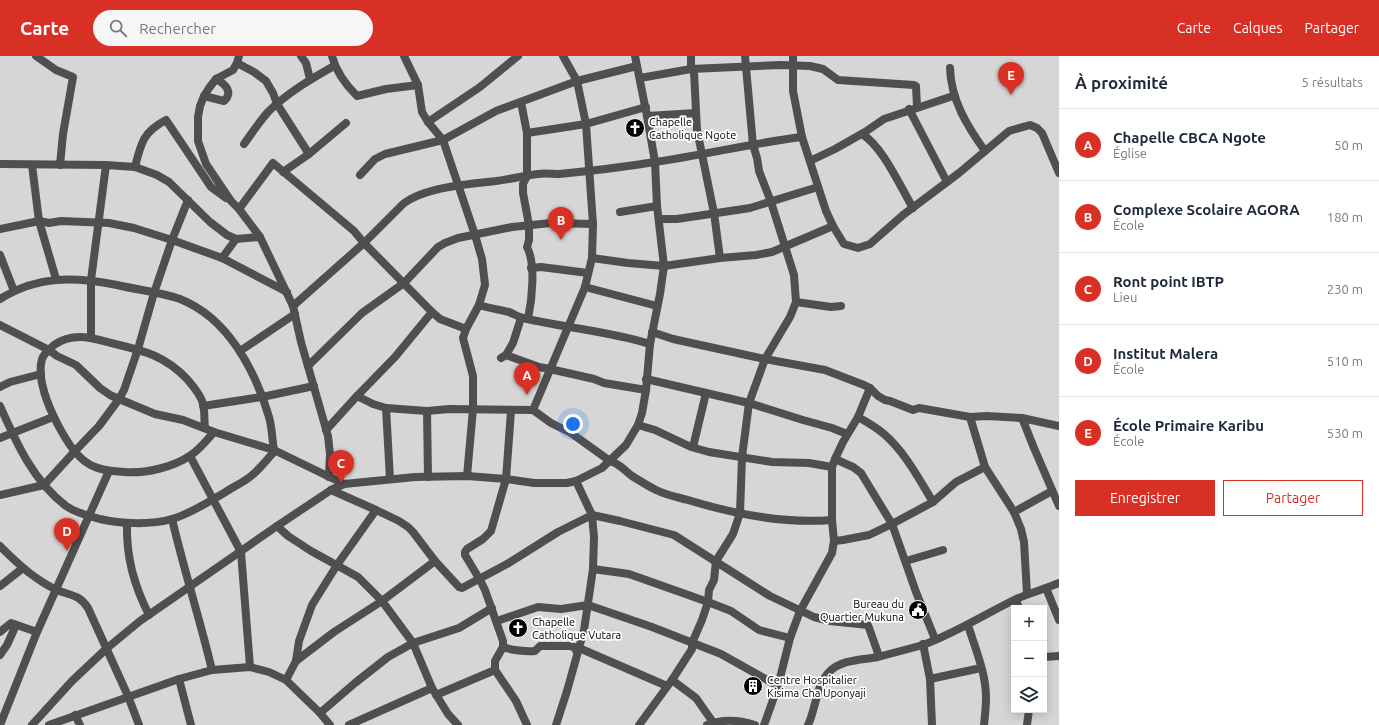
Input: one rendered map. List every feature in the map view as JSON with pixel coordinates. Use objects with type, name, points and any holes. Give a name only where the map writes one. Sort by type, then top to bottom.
[{"type":"street","points":[[36,56],[45,59],[56,70],[73,77],[63,134],[60,165]]},
{"type":"street","points":[[301,56],[306,63],[310,79]]},
{"type":"street","points":[[332,56],[334,66],[347,86],[357,96],[386,88],[418,85]]},
{"type":"street","points":[[404,56],[418,85],[422,112],[443,140],[482,259],[485,285],[480,306],[466,329],[463,338],[473,376],[473,410],[467,476]]},
{"type":"street","points":[[428,122],[480,87],[518,56]]},
{"type":"street","points":[[533,410],[585,287],[592,258],[593,224],[586,124],[576,81],[563,56]]},
{"type":"street","points":[[32,725],[72,681],[106,649],[149,615],[331,490],[344,484],[415,477],[467,476],[534,483],[560,484],[576,481],[602,468],[626,445],[638,425],[646,390],[650,344],[664,266],[657,206],[655,162],[646,107],[635,56]]},
{"type":"street","points":[[691,56],[691,69],[694,72],[697,130],[714,213],[720,258]]},
{"type":"street","points":[[639,725],[692,649],[692,643],[702,620],[708,602],[709,590],[714,580],[716,561],[733,534],[740,513],[742,457],[749,403],[765,359],[790,317],[796,302],[794,275],[786,246],[759,171],[753,144],[745,56]]},
{"type":"street","points":[[793,56],[793,91],[802,137],[818,187],[833,226],[844,244],[858,248],[870,244],[903,215],[947,182],[1009,131],[1030,125],[1037,128],[1042,133],[1059,173]]},
{"type":"street","points":[[231,201],[206,164],[198,141],[198,117],[200,106],[208,88],[216,79],[233,70],[238,59],[266,81],[274,93],[277,104],[309,154]]},
{"type":"street","points":[[244,144],[259,122],[277,104],[310,79],[334,66]]},
{"type":"street","points":[[360,175],[375,159],[385,154],[443,140],[496,111],[576,81],[637,66]]},
{"type":"street","points":[[640,78],[691,69],[810,66],[823,69],[838,80],[914,85],[916,86],[917,106]]},
{"type":"street","points":[[950,68],[953,96],[972,133],[985,151]]},
{"type":"street","points":[[204,96],[224,101],[226,99],[229,94],[229,90],[225,85],[216,79]]},
{"type":"street","points":[[810,159],[812,160],[835,149],[862,134],[884,119],[917,106],[953,96]]},
{"type":"street","points":[[521,102],[528,133],[527,176],[523,184],[523,193],[529,225],[529,240],[527,247],[530,254],[532,296],[525,319],[513,343],[503,356],[539,367],[550,368],[604,383],[646,390]]},
{"type":"street","points":[[528,133],[586,124],[646,107]]},
{"type":"street","points":[[909,110],[947,182]]},
{"type":"street","points":[[647,116],[696,113]]},
{"type":"street","points":[[135,167],[141,143],[148,131],[154,125],[166,120],[211,187],[231,201],[239,209],[260,237],[288,292],[294,310],[328,436],[330,454],[329,477]]},
{"type":"street","points":[[283,172],[309,154],[346,123]]},
{"type":"street","points":[[862,134],[867,137],[880,153],[913,208]]},
{"type":"street","points":[[240,351],[278,326],[409,199],[458,185],[655,162],[701,155],[753,144],[802,137]]},
{"type":"street","points":[[239,209],[273,163],[354,231],[364,244],[440,319],[466,329]]},
{"type":"street","points":[[0,164],[106,165],[135,167],[157,175],[169,182],[210,222],[227,234],[236,238],[260,237]]},
{"type":"street","points":[[32,165],[39,221],[56,279]]},
{"type":"street","points":[[91,338],[92,280],[106,165]]},
{"type":"street","points":[[659,219],[677,219],[750,208],[818,187]]},
{"type":"street","points":[[0,495],[44,485],[99,426],[119,399],[124,390],[138,349],[154,293],[172,240],[188,200]]},
{"type":"street","points":[[620,212],[657,206]]},
{"type":"street","points":[[0,230],[39,221],[109,223],[121,225],[172,240],[222,258],[288,292]]},
{"type":"street","points":[[308,366],[362,313],[404,282],[438,248],[450,241],[512,227],[551,223],[593,224]]},
{"type":"street","points":[[592,258],[664,266],[720,258],[756,255],[772,252],[833,226]]},
{"type":"street","points":[[222,258],[236,238]]},
{"type":"street","points":[[0,255],[14,291]]},
{"type":"street","points":[[531,268],[541,267],[588,272]]},
{"type":"street","points":[[0,299],[14,291],[39,282],[56,279],[92,280],[179,299],[198,308],[217,323],[240,351],[262,397],[269,418],[275,451]]},
{"type":"street","points":[[585,287],[657,306]]},
{"type":"street","points":[[796,302],[831,307],[841,306]]},
{"type":"street","points":[[480,306],[510,312],[525,319],[633,339],[650,344]]},
{"type":"street","points":[[326,430],[395,357],[432,312]]},
{"type":"street","points":[[0,325],[76,365],[100,388],[119,399],[155,414],[183,420],[214,432],[275,451],[344,484]]},
{"type":"street","points":[[652,332],[673,339],[824,370],[870,388],[878,396],[885,400],[890,400],[913,410],[919,408],[970,417],[987,416],[1022,418],[1059,426]]},
{"type":"street","points":[[205,428],[203,406],[200,397],[192,385],[176,368],[156,355],[138,349],[91,338],[78,337],[67,338],[57,343],[42,358],[41,374],[44,393],[54,417],[65,439],[86,463],[95,468],[133,473],[174,464],[190,456],[214,432]]},
{"type":"street","points":[[0,387],[10,382],[41,374]]},
{"type":"street","points":[[646,379],[749,403],[848,434]]},
{"type":"street","points":[[203,406],[262,397],[314,386]]},
{"type":"street","points":[[764,725],[778,686],[790,638],[800,611],[832,553],[834,541],[832,520],[832,467],[835,458],[858,417],[870,388]]},
{"type":"street","points":[[693,447],[706,393]]},
{"type":"street","points":[[357,396],[373,404],[386,408],[427,411],[533,410],[551,423],[571,433],[610,461],[615,462],[631,475],[656,490],[700,504],[778,520],[832,520]]},
{"type":"street","points":[[0,406],[22,454],[44,485],[68,507],[89,516],[114,522],[158,522],[172,519],[213,499],[248,478],[275,451]]},
{"type":"street","points":[[386,408],[390,479]]},
{"type":"street","points":[[427,411],[428,477]]},
{"type":"street","points":[[511,411],[506,479],[489,533],[465,552],[465,555],[480,580],[492,608],[503,641],[503,647],[495,661],[495,670],[516,701],[527,725]]},
{"type":"street","points":[[0,438],[12,432],[54,417]]},
{"type":"street","points":[[858,417],[879,430],[891,441],[905,457],[933,502]]},
{"type":"street","points":[[970,417],[985,467],[1014,512],[1021,529],[1024,542],[1028,594]]},
{"type":"street","points":[[1022,418],[1059,506]]},
{"type":"street","points":[[638,425],[655,430],[693,447],[729,456],[772,462],[809,463],[832,467]]},
{"type":"street","points":[[190,456],[241,552],[250,667]]},
{"type":"street","points":[[835,458],[854,467],[861,473],[892,524],[916,592],[935,639]]},
{"type":"street","points":[[834,541],[869,535],[892,524],[933,502],[956,482],[985,467]]},
{"type":"street","points":[[0,725],[37,632],[109,471]]},
{"type":"street","points":[[557,724],[584,630],[593,569],[594,537],[592,515],[576,481]]},
{"type":"street","points":[[331,490],[399,521],[408,527],[435,561],[462,588],[480,580],[558,532],[592,515],[674,535],[770,596],[800,611],[814,617],[830,621],[868,625],[879,656]]},
{"type":"street","points":[[1014,512],[1052,490]]},
{"type":"street","points":[[286,680],[296,661],[299,641],[312,605],[337,565],[376,510]]},
{"type":"street","points":[[172,519],[212,670]]},
{"type":"street","points":[[127,523],[127,550],[129,562],[140,598],[149,615]]},
{"type":"street","points":[[277,526],[288,536],[311,551],[358,577],[382,601],[413,643],[434,692],[448,714],[458,725]]},
{"type":"street","points":[[0,546],[23,568],[56,590],[80,598],[84,602],[128,696],[139,725]]},
{"type":"street","points":[[906,561],[943,550]]},
{"type":"street","points":[[296,661],[334,632],[382,601],[435,561]]},
{"type":"street","points":[[0,586],[23,568]]},
{"type":"street","points":[[593,569],[629,574],[731,611],[759,630],[790,638]]},
{"type":"street","points":[[808,725],[821,684],[829,672],[842,664],[923,644],[968,625],[1028,594],[1059,583]]},
{"type":"street","points":[[1046,588],[1059,620]]},
{"type":"street","points":[[1016,600],[1018,605]]},
{"type":"street","points":[[496,621],[538,607],[560,609],[588,605],[720,654],[778,686]]},
{"type":"street","points":[[320,713],[388,657],[413,643],[459,628],[492,608]]},
{"type":"street","points":[[0,632],[11,623],[37,632]]},
{"type":"street","points":[[0,655],[7,645],[16,625]]},
{"type":"street","points":[[968,625],[985,686],[986,698],[984,725]]},
{"type":"street","points":[[923,644],[930,679],[932,725]]},
{"type":"street","points":[[503,647],[512,650],[531,652],[535,651],[540,646],[570,646],[669,683],[696,698],[712,724],[736,721],[755,725]]},
{"type":"street","points":[[1047,657],[1059,656]]},
{"type":"street","points":[[49,725],[179,679],[212,670],[250,667],[269,672],[286,680],[320,713],[330,725]]},
{"type":"street","points":[[930,679],[981,668]]},
{"type":"street","points":[[349,725],[495,670]]},
{"type":"street","points":[[179,679],[192,725]]},
{"type":"street","points":[[1027,725],[1029,713]]},
{"type":"street","points":[[75,715],[80,725]]},
{"type":"shaded area","points":[[0,56],[1059,56],[1059,725],[0,725]]},
{"type":"place","name":"École Primaire Karibu","points":[[1011,95]]},
{"type":"place","name":"Chapelle Catholique Ngote","points":[[635,128]]},
{"type":"place","name":"Complexe Scolaire AGORA","points":[[561,240]]},
{"type":"place","name":"Chapelle CBCA Ngote","points":[[527,395]]},
{"type":"place","name":"Ront point IBTP","points":[[341,483]]},
{"type":"place","name":"Institut Malera","points":[[67,551]]},
{"type":"place","name":"Bureau du Quartier Mukuna","points":[[918,610]]},
{"type":"place","name":"Chapelle Catholique Vutara","points":[[518,628]]},
{"type":"place","name":"Centre Hospitalier Kisima Cha Uponyaji","points":[[753,686]]}]
